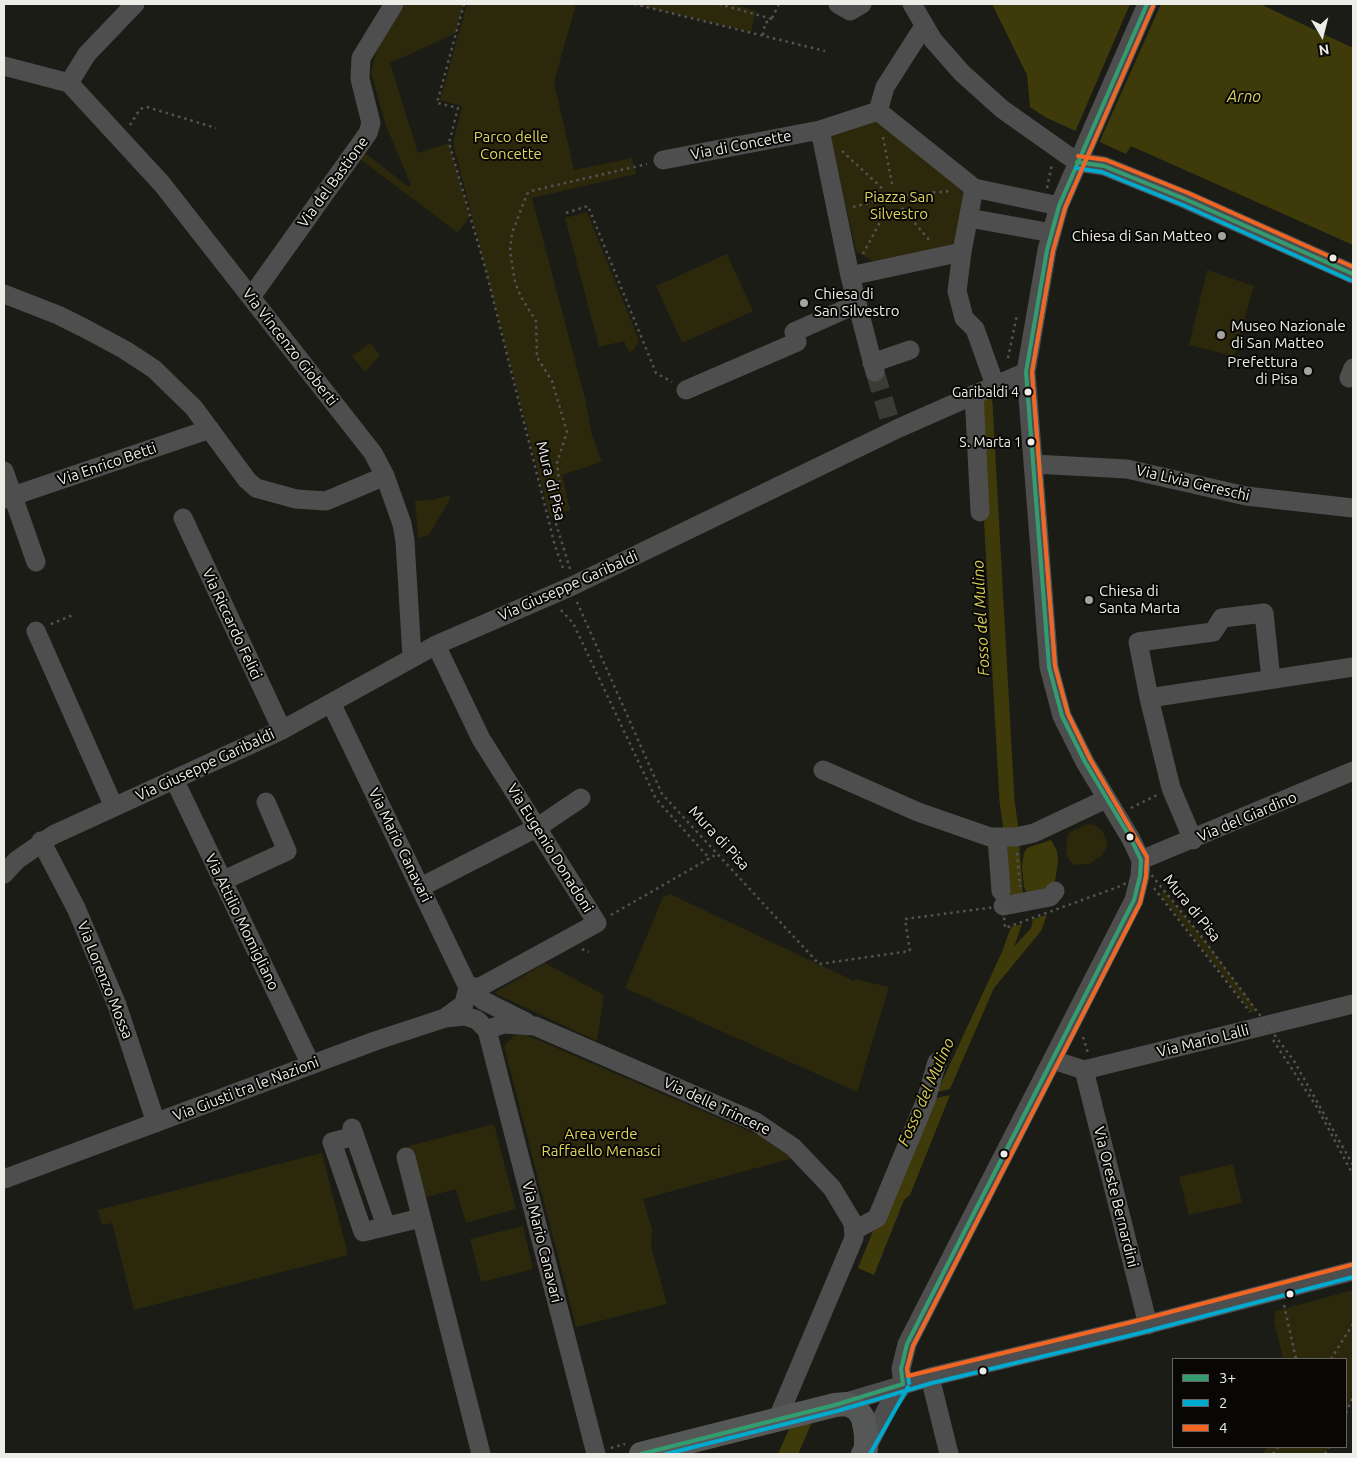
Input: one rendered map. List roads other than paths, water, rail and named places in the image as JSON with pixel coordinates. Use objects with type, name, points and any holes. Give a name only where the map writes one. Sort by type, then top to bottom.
[{"type":"main road","points":[[641,1454],[826,1407],[850,1405],[861,1414],[865,1427],[865,1451]]},
{"type":"street","points":[[4,66],[69,83],[86,54],[135,4]]},
{"type":"street","name":"Via del Bastione","points":[[251,297],[368,133],[372,123],[360,79],[361,58],[394,4]]},
{"type":"street","points":[[838,4],[850,11],[862,4]]},
{"type":"street","points":[[912,4],[924,26],[947,56],[991,100],[1076,162],[1104,166],[1122,173],[1353,274]]},
{"type":"street","points":[[865,1451],[889,1405],[903,1384],[901,1369],[907,1344],[1134,900],[1142,869],[1118,815],[1076,746],[1062,716],[1048,667],[1026,372],[1052,233],[1059,206],[1076,162],[1146,4]]},
{"type":"street","points":[[878,111],[885,87],[924,26]]},
{"type":"street","name":"Via Vincenzo Gioberti","points":[[69,83],[162,184],[356,430],[385,476],[396,502],[405,541],[412,657]]},
{"type":"street","points":[[878,111],[820,130],[850,276],[873,368],[910,350]]},
{"type":"street","points":[[878,111],[974,188],[1059,206]]},
{"type":"street","name":"Via di Concette","points":[[663,160],[820,130]]},
{"type":"street","points":[[974,188],[957,291],[964,318],[975,329],[995,385]]},
{"type":"street","points":[[969,218],[1052,233]]},
{"type":"street","points":[[850,276],[962,252]]},
{"type":"street","points":[[4,294],[58,315],[125,350],[169,382],[194,408],[247,480],[256,488],[272,494],[296,499],[326,500],[385,476]]},
{"type":"street","points":[[686,390],[797,342],[794,332],[857,304]]},
{"type":"street","name":"Via Giuseppe Garibaldi","points":[[4,874],[17,860],[41,841],[282,730],[436,645],[550,596],[571,581],[891,424],[974,394],[1026,372]]},
{"type":"street","points":[[974,394],[980,512]]},
{"type":"street","name":"Via Enrico Betti","points":[[8,498],[210,429]]},
{"type":"street","name":"Via Livia Gereschi","points":[[1032,464],[1126,468],[1246,496],[1353,508]]},
{"type":"street","points":[[4,471],[8,498],[36,562]]},
{"type":"street","name":"Via Riccardo Felici","points":[[183,518],[282,730]]},
{"type":"street","points":[[1193,840],[1171,788],[1149,698],[1138,642],[1213,632],[1222,618],[1264,613],[1271,678]]},
{"type":"street","points":[[36,631],[114,807]]},
{"type":"street","name":"Via Eugenio Donadoni","points":[[436,645],[481,739],[597,923],[480,987],[468,987]]},
{"type":"street","points":[[1149,698],[1353,667]]},
{"type":"street","name":"Via Mario Canavari","points":[[331,703],[468,987],[484,1001],[534,1026]]},
{"type":"street","points":[[823,770],[918,812],[985,836],[1001,838],[1026,835],[1057,823],[1106,798]]},
{"type":"street","name":"Via del Giardino","points":[[1142,869],[1193,840],[1352,772]]},
{"type":"street","name":"Via Attilio Momigliano","points":[[174,779],[311,1065]]},
{"type":"street","points":[[421,887],[538,827],[581,798]]},
{"type":"street","points":[[222,881],[287,851],[266,802]]},
{"type":"street","points":[[1001,838],[1002,899],[1050,897],[1055,891]]},
{"type":"street","name":"Via Lorenzo Mossa","points":[[41,841],[76,908],[117,1005],[156,1123]]},
{"type":"street","points":[[445,1018],[464,1004],[468,987]]},
{"type":"street","name":"Via Mario Lalli","points":[[1084,1070],[1353,1004]]},
{"type":"street","name":"Via Giusti tra le Nazioni","points":[[4,1178],[311,1065],[445,1018],[468,1017],[477,1020],[487,1030]]},
{"type":"street","name":"Via delle Trincere","points":[[487,1030],[503,1024],[534,1026],[644,1072],[769,1129],[793,1147],[832,1188],[850,1217],[854,1230]]},
{"type":"street","name":"Via Mario Canavari","points":[[487,1030],[596,1454]]},
{"type":"street","points":[[1053,1060],[1084,1070]]},
{"type":"street","points":[[784,1418],[850,1249],[854,1230],[877,1218],[926,1100],[937,1062]]},
{"type":"street","name":"Via Oreste Bernardini","points":[[1084,1070],[1148,1325]]},
{"type":"street","points":[[354,1132],[332,1142],[363,1232],[421,1218]]},
{"type":"street","points":[[406,1157],[481,1454]]},
{"type":"street","points":[[826,1407],[930,1377],[1148,1325],[1353,1271]]},
{"type":"street","points":[[930,1377],[949,1454]]},
{"type":"water","name":"Arno","points":[[992,4],[1260,4],[1353,48],[1353,245],[1131,146],[1126,154],[1045,117],[1030,107],[1027,75]]},
{"type":"water","points":[[1051,840],[1057,851],[1058,862],[1054,887],[1028,895],[1024,887],[1022,866],[1024,853],[1027,848]]},
{"type":"water","points":[[1047,915],[1041,931],[994,988],[950,1089],[937,1092],[1002,952],[1011,927],[1022,924],[1014,947],[1031,928],[1033,919]]},
{"type":"water","points":[[950,1095],[910,1195],[904,1200],[874,1275],[858,1268],[875,1226],[879,1228],[932,1099]]},
{"type":"water","points":[[812,1422],[798,1454],[778,1454],[789,1429]]},
{"type":"waterway","name":"Fosso del Mulino","points":[[985,403],[1007,801],[1011,830]]},
{"type":"waterway","name":"Fosso del Mulino","points":[[1012,846],[1016,901]]},
{"type":"tunnel","points":[[875,372],[889,418]]},
{"type":"place","name":"Chiesa di San Matteo","points":[[1222,236]]},
{"type":"place","name":"Chiesa di San Silvestro","points":[[804,303]]},
{"type":"place","name":"Museo Nazionale di San Matteo","points":[[1221,335]]},
{"type":"place","name":"Prefettura di Pisa","points":[[1308,371]]},
{"type":"place","name":"Garibaldi 4","points":[[1028,392]]},
{"type":"place","name":"S. Marta 1","points":[[1031,442]]},
{"type":"place","name":"Chiesa di Santa Marta","points":[[1089,600]]},
{"type":"park label","name":"Parco delle Concette","points":[[511,146]]},
{"type":"park label","name":"Piazza San Silvestro","points":[[899,206]]},
{"type":"park label","name":"Area verde Raffaello Menasci","points":[[601,1142]]}]
